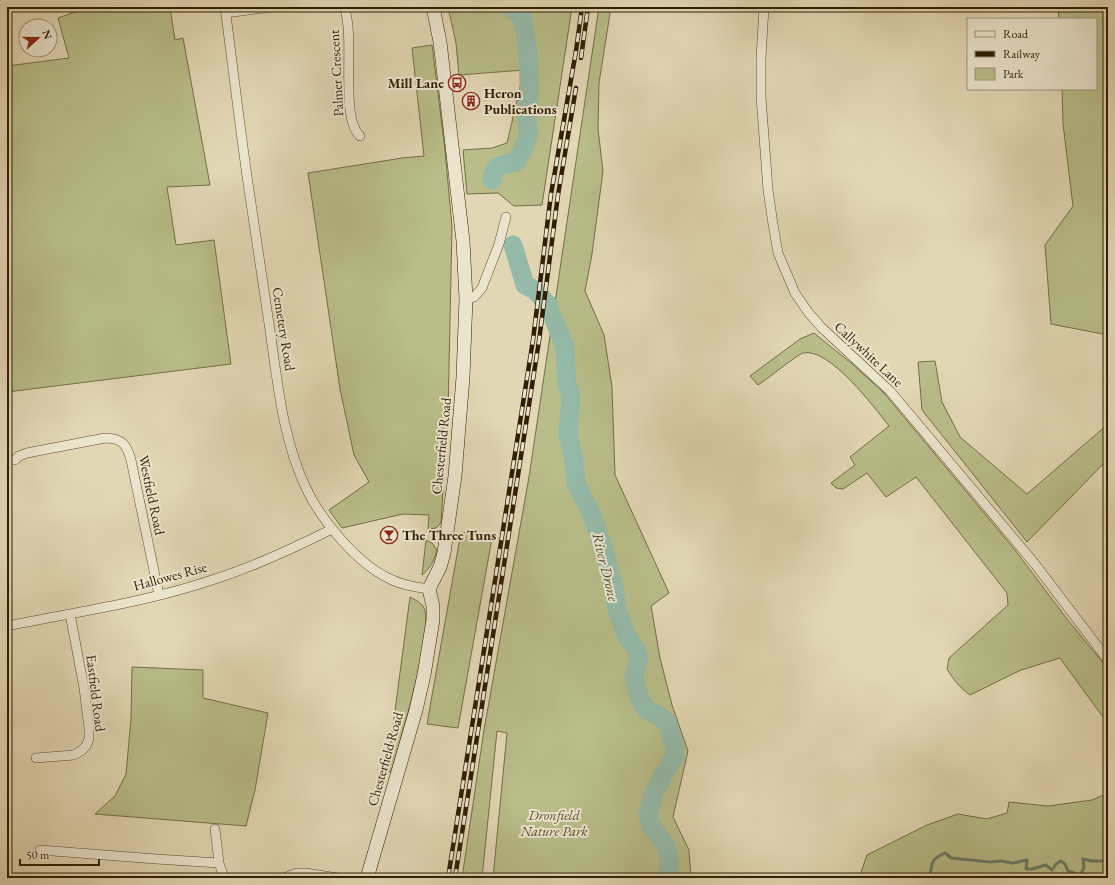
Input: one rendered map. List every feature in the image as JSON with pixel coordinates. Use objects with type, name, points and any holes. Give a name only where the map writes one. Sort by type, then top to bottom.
[{"type":"main road","name":"Chesterfield Road","points":[[367,878],[419,698],[433,620],[433,606],[429,589],[440,567],[444,553],[455,476],[463,377],[466,299],[463,241],[440,42],[433,7]]},
{"type":"street","points":[[225,10],[271,7]]},
{"type":"street","name":"Palmer Crescent","points":[[344,7],[348,21],[350,106],[352,123],[360,136]]},
{"type":"street","name":"Callywhite Lane","points":[[764,7],[761,97],[768,190],[772,224],[778,253],[795,293],[808,312],[821,327],[876,376],[904,408],[1035,564],[1108,660]]},
{"type":"street","name":"Cemetery Road","points":[[225,10],[250,198],[282,408],[290,444],[307,491],[322,516],[358,557],[379,574],[401,584],[429,589]]},
{"type":"street","points":[[466,299],[474,297],[482,288],[499,244],[506,217]]},
{"type":"street","name":"Westfield Road","points":[[15,460],[19,456],[27,453],[105,438],[114,438],[125,445],[131,460],[159,595]]},
{"type":"street","name":"Hallowes Rise","points":[[7,626],[159,595],[214,580],[292,549],[332,529]]},
{"type":"street","name":"Eastfield Road","points":[[36,758],[74,755],[86,746],[88,739],[89,728],[84,688],[70,614]]},
{"type":"street","points":[[215,829],[219,863],[222,876],[224,878]]},
{"type":"street","points":[[40,850],[219,863]]},
{"type":"street","points":[[284,878],[305,873],[338,878]]},
{"type":"green space","points":[[89,7],[170,7],[175,40],[183,38],[210,185],[167,187],[176,245],[214,240],[231,364],[7,392],[7,66],[69,58],[58,18]]},
{"type":"green space","points":[[448,7],[572,7],[542,205],[514,206],[498,193],[467,194],[463,150],[492,148],[507,143],[524,70],[459,75],[456,43]]},
{"type":"green space","name":"Dronfield Nature Park","points":[[599,7],[611,7],[599,83],[598,129],[603,171],[592,254],[585,291],[604,335],[612,387],[615,475],[669,593],[651,606],[660,658],[672,705],[688,751],[673,817],[689,850],[691,878],[493,878],[507,733],[497,731],[482,878],[462,878],[484,730],[529,477]]},
{"type":"green space","points":[[1058,7],[1108,7],[1108,335],[1051,324],[1045,245],[1073,206],[1063,124],[1062,90],[1097,90],[1097,18],[1059,18]]},
{"type":"green space","points":[[432,45],[445,150],[452,227],[448,415],[441,523],[436,528],[428,529],[429,515],[403,514],[342,528],[329,510],[369,482],[354,455],[340,389],[308,173],[402,158],[424,156],[412,48]]},
{"type":"green space","points":[[814,333],[851,363],[884,393],[1015,550],[1067,619],[1108,669],[1108,724],[1060,658],[1021,670],[970,695],[954,680],[947,669],[949,658],[1008,605],[1007,593],[916,477],[886,497],[867,473],[843,489],[836,488],[831,483],[855,465],[850,457],[889,426],[862,393],[838,368],[825,359],[814,354],[803,353],[758,385],[750,376],[800,339]]},
{"type":"green space","points":[[935,361],[942,402],[960,437],[1027,494],[1108,424],[1108,459],[1027,542],[922,410],[918,362]]},
{"type":"green space","points":[[461,532],[492,538],[458,728],[427,724]]},
{"type":"green space","points":[[426,540],[432,543],[437,550],[432,564],[422,575]]},
{"type":"green space","points":[[410,597],[423,606],[426,620],[420,662],[391,772],[387,771]]},
{"type":"green space","points":[[132,667],[203,670],[203,698],[268,713],[255,790],[246,826],[95,814],[115,796],[126,774],[131,719]]},
{"type":"green space","points":[[1108,793],[1108,878],[1002,878],[999,876],[988,878],[859,878],[867,855],[927,825],[958,814],[987,819],[1007,813],[1009,802],[1048,806],[1092,800]]},
{"type":"waterway","name":"River Drone","points":[[492,180],[492,175],[499,166],[516,162],[526,143],[528,134],[528,54],[522,16],[509,7]]},
{"type":"waterway","name":"River Drone","points":[[513,245],[525,285],[535,290],[548,305],[565,347],[567,384],[571,396],[568,433],[574,461],[576,483],[590,511],[601,540],[614,588],[617,610],[627,637],[635,647],[639,658],[634,676],[636,687],[641,701],[648,711],[658,715],[667,722],[674,745],[675,755],[654,792],[648,815],[651,826],[665,844],[670,864],[666,878]]},
{"type":"waterway","points":[[929,878],[932,863],[936,858],[945,853],[951,858],[990,862],[1001,861],[1013,863],[1027,860],[1026,869],[1046,865],[1052,870],[1056,864],[1061,861],[1065,864],[1068,871],[1080,875],[1084,868],[1083,859],[1092,861],[1108,861]]},
{"type":"railway","points":[[448,878],[533,340],[551,194],[576,51],[582,7]]},
{"type":"railway","points":[[581,58],[588,7]]},
{"type":"railway","points":[[455,878],[539,341],[558,195],[576,88]]},
{"type":"place","name":"Mill Lane","points":[[457,83]]},
{"type":"place","name":"Heron Publications","points":[[471,101]]},
{"type":"place","name":"The Three Tuns","points":[[389,535]]}]
